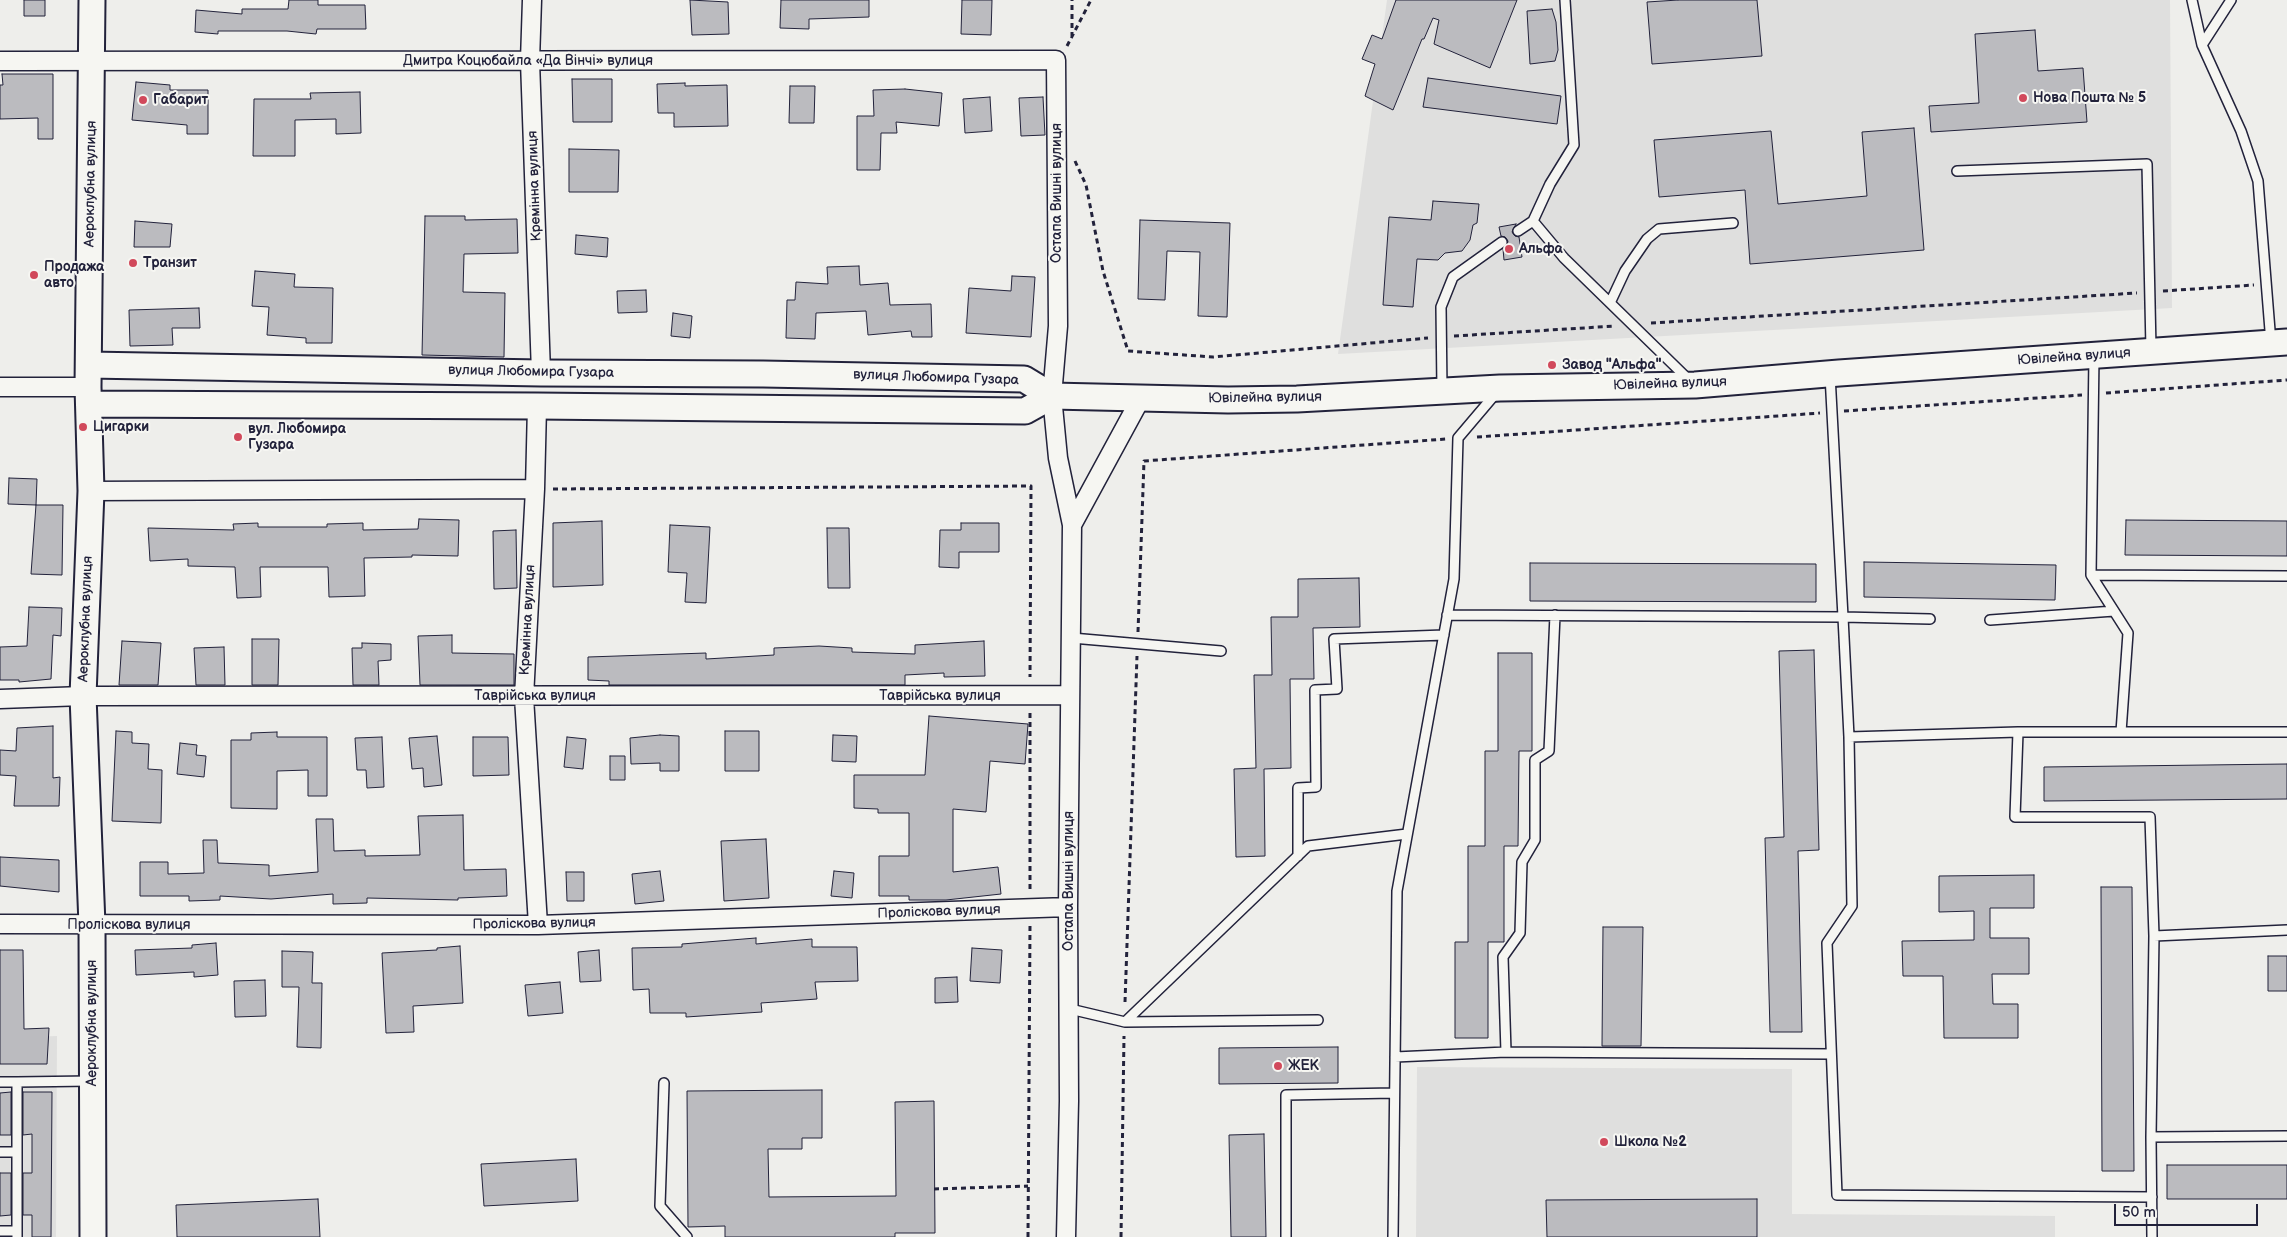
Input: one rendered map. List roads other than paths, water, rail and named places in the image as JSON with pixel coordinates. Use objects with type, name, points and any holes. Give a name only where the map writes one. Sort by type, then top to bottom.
[{"type":"street","name":"Аероклубна вулиця","points":[[92,0],[89,385],[91,491],[83,696],[92,925],[93,1237]]},
{"type":"street","name":"Кремінна вулиця","points":[[532,0],[530,61],[541,373]]},
{"type":"street","name":"Дмитра Коцюбайла «Да Вінчі» вулиця","points":[[0,61],[1056,60]]},
{"type":"street","name":"Остапа Вишні вулиця","points":[[1056,60],[1058,326],[1052,396],[1058,458],[1072,525],[1068,907],[1070,1009],[1066,1237]]},
{"type":"street","name":"Ювілейна вулиця","points":[[1052,396],[1228,400],[1298,399],[1500,388],[1694,385],[2279,342]]},
{"type":"street","name":"вулиця Любомира Гузара","points":[[0,387],[541,373],[763,374],[1024,379],[1052,396],[1025,411],[537,406],[89,385]]},
{"type":"street","points":[[1072,525],[1141,398]]},
{"type":"street","name":"Кремінна вулиця","points":[[537,406],[535,489],[524,696],[538,924]]},
{"type":"street","points":[[91,491],[535,489]]},
{"type":"street","name":"Таврійська вулиця","points":[[0,699],[83,696],[1070,695]]},
{"type":"street","name":"Проліскова вулиця","points":[[0,924],[538,924],[1068,907]]},
{"type":"lane","points":[[1518,231],[1533,221],[1550,184],[1574,145],[1565,0]]},
{"type":"lane","points":[[2192,0],[2202,45],[2241,131],[2258,182],[2279,342]]},
{"type":"lane","points":[[2202,45],[2231,0]]},
{"type":"lane","points":[[1957,171],[2147,164],[2151,351]]},
{"type":"lane","points":[[1533,221],[1564,258],[1694,385]]},
{"type":"lane","points":[[1610,303],[1625,271],[1647,239],[1659,229],[1733,223]]},
{"type":"lane","points":[[1442,392],[1442,308],[1453,277],[1502,242]]},
{"type":"lane","points":[[2094,355],[2091,575],[2128,633],[2121,732]]},
{"type":"lane","points":[[1830,374],[1849,737],[1852,906],[1827,943],[1837,1195],[2152,1197]]},
{"type":"lane","points":[[1392,1237],[1397,891],[1454,580],[1458,438],[1500,388]]},
{"type":"lane","points":[[2091,575],[2287,576]]},
{"type":"lane","points":[[1990,620],[2114,611]]},
{"type":"lane","points":[[1447,615],[1930,619]]},
{"type":"lane","points":[[1506,1052],[1504,957],[1520,933],[1522,862],[1535,840],[1535,760],[1549,751],[1555,615]]},
{"type":"lane","points":[[1298,856],[1298,788],[1316,787],[1315,690],[1337,689],[1334,639],[1444,635]]},
{"type":"lane","points":[[1072,638],[1221,651]]},
{"type":"lane","points":[[1849,737],[2018,732],[2287,732]]},
{"type":"lane","points":[[2018,732],[2015,817],[2150,817],[2154,936],[2151,1137],[2152,1237]]},
{"type":"lane","points":[[1125,1022],[1308,846],[1407,834]]},
{"type":"lane","points":[[2154,936],[2287,930]]},
{"type":"lane","points":[[1070,1009],[1125,1022],[1318,1020]]},
{"type":"lane","points":[[1395,1057],[1506,1052],[1832,1054]]},
{"type":"lane","points":[[0,1082],[92,1081]]},
{"type":"lane","points":[[0,1231],[17,1234],[17,1082]]},
{"type":"lane","points":[[664,1083],[660,1206],[687,1237]]},
{"type":"lane","points":[[1286,1237],[1286,1095],[1394,1093]]},
{"type":"lane","points":[[2151,1137],[2287,1136]]},
{"type":"lane","points":[[0,1152],[17,1152]]},
{"type":"place","name":"Нова Пошта № 5","points":[[2023,98]]},
{"type":"place","name":"Габарит","points":[[143,100]]},
{"type":"place","name":"Альфа","points":[[1509,249]]},
{"type":"place","name":"Транзит","points":[[133,263]]},
{"type":"place","name":"Продажа авто","points":[[34,275]]},
{"type":"place","name":"Завод \"Альфа\"","points":[[1552,365]]},
{"type":"place","name":"Цигарки","points":[[83,427]]},
{"type":"place","name":"вул. Любомира Гузара","points":[[238,437]]},
{"type":"place","name":"ЖЕК","points":[[1278,1066]]},
{"type":"place","name":"Школа №2","points":[[1604,1142]]}]
